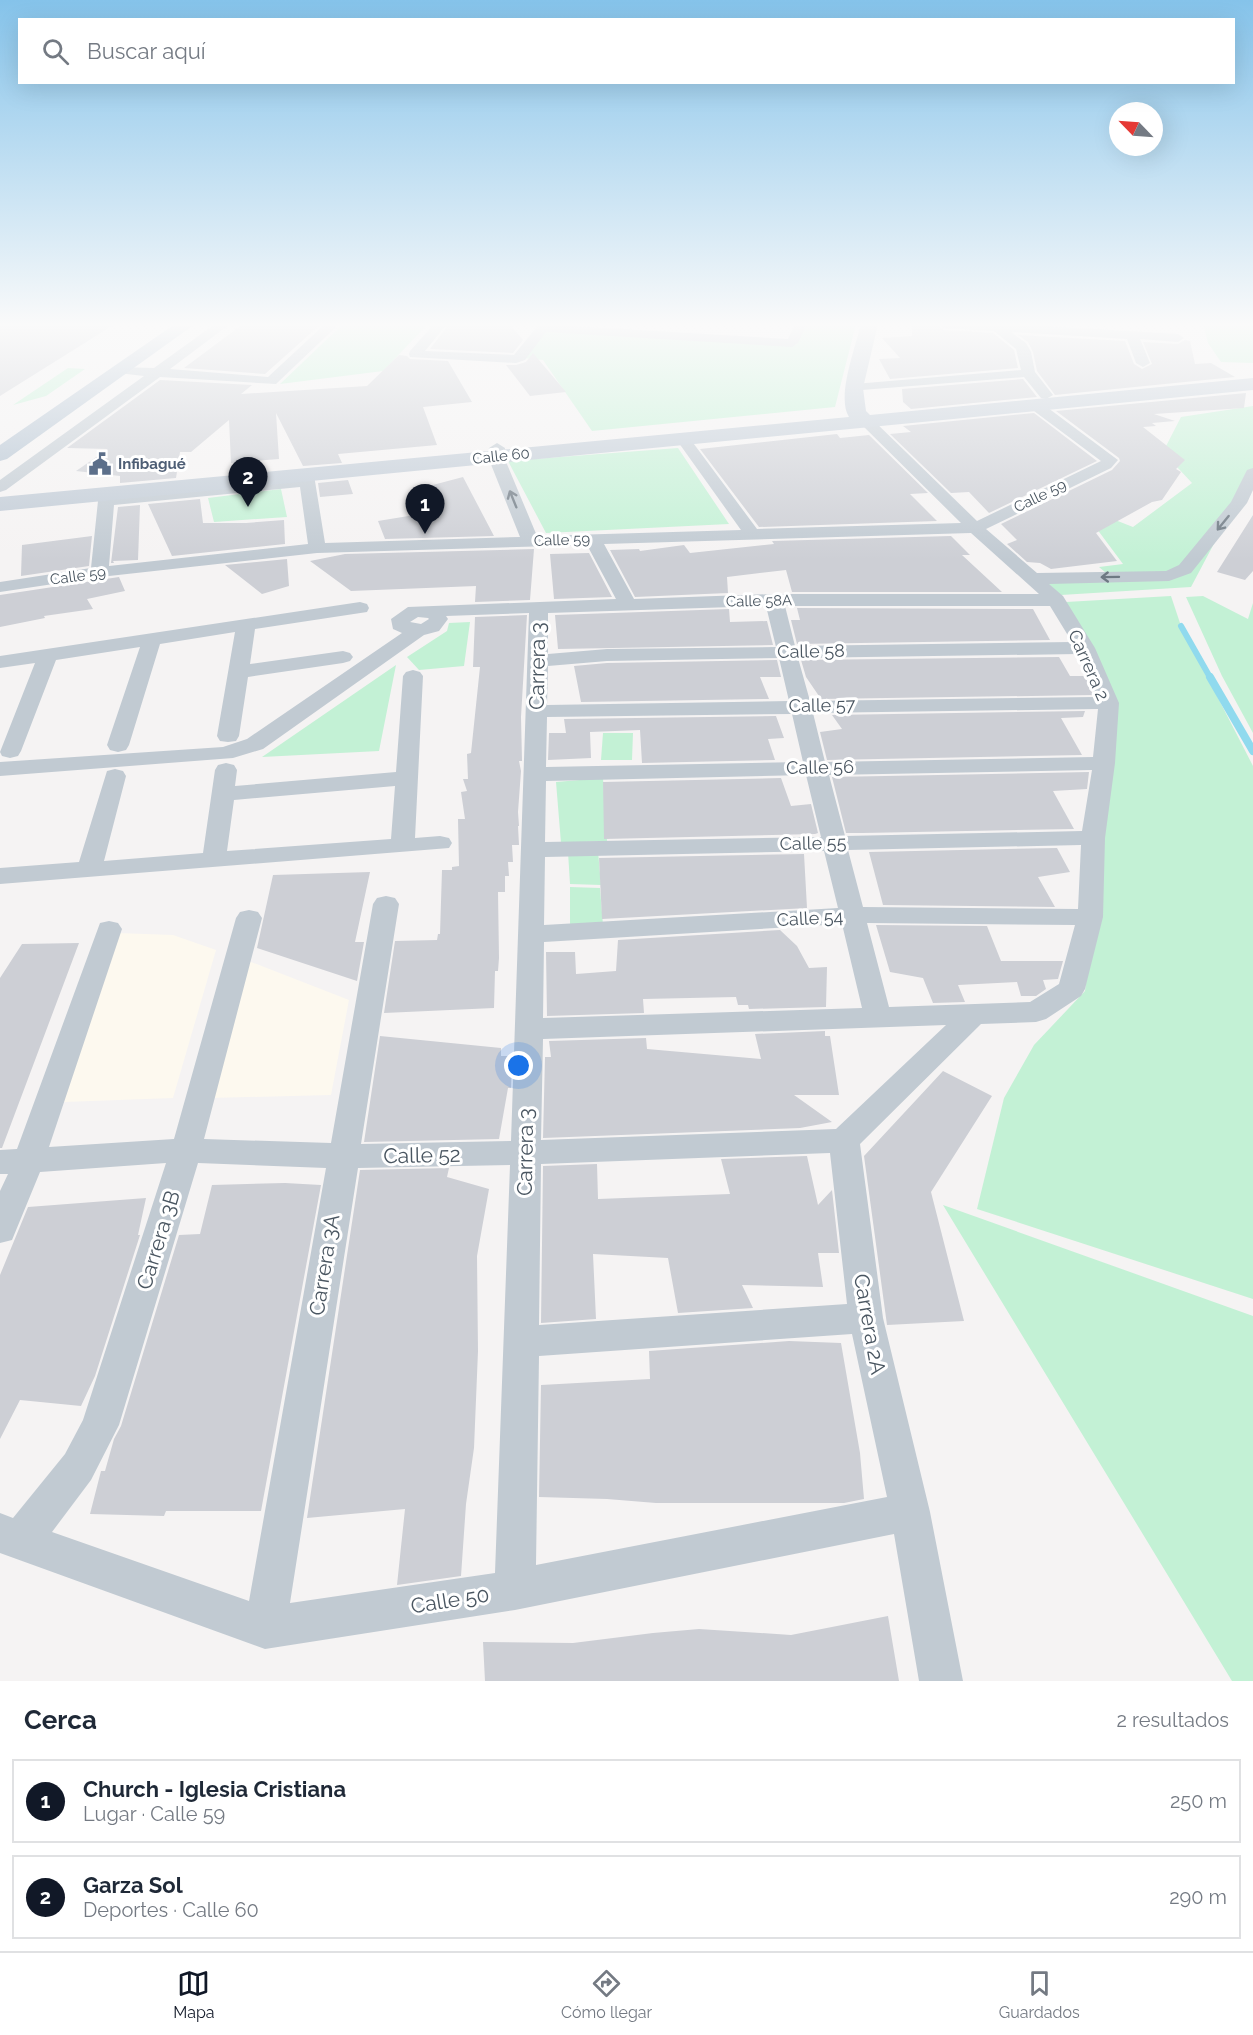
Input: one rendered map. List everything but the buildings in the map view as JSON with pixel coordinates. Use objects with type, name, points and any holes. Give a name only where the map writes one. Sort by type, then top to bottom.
[{"type":"main road","points":[[0,438],[52,402]]},
{"type":"main road","points":[[0,455],[76,402]]},
{"type":"main road","points":[[857,402],[861,417]]},
{"type":"main road","name":"Calle 60","points":[[0,504],[497,452],[1014,402]]},
{"type":"main road","name":"Calle 60","points":[[0,495],[106,494],[306,478],[497,452],[683,438],[861,417]]},
{"type":"street","points":[[0,487],[118,402]]},
{"type":"street","name":"Calle 59","points":[[0,587],[100,572],[317,548],[975,528],[1106,465],[1110,460],[1043,402]]},
{"type":"street","name":"Carrera 2","points":[[528,1029],[972,1016],[1036,1012],[1071,989],[1090,916],[1093,838],[1104,763],[1109,703],[1085,648],[1056,600],[975,528],[861,417]]},
{"type":"street","points":[[683,438],[752,534]]},
{"type":"street","points":[[497,452],[530,541]]},
{"type":"street","points":[[1032,579],[1169,576],[1185,570],[1239,503],[1253,473]]},
{"type":"street","points":[[306,478],[317,548]]},
{"type":"street","points":[[100,572],[106,494]]},
{"type":"street","points":[[592,539],[628,604]]},
{"type":"street","points":[[774,600],[878,1018]]},
{"type":"street","name":"Calle 58A","points":[[3,773],[225,753],[255,744],[288,723],[379,656],[420,621],[462,610],[774,600],[1056,600]]},
{"type":"street","name":"Carrera 3","points":[[515,1590],[539,606]]},
{"type":"street","points":[[0,662],[360,608]]},
{"type":"street","points":[[228,736],[246,625]]},
{"type":"street","points":[[118,745],[152,639]]},
{"type":"street","name":"Calle 58","points":[[538,661],[607,655],[1085,648]]},
{"type":"street","points":[[3,773],[48,655]]},
{"type":"street","points":[[238,672],[343,657]]},
{"type":"street","points":[[403,845],[413,676]]},
{"type":"street","name":"Calle 57","points":[[536,711],[1109,703]]},
{"type":"street","name":"Calle 56","points":[[535,774],[1104,763]]},
{"type":"street","points":[[214,860],[226,770]]},
{"type":"street","points":[[89,869],[115,776]]},
{"type":"street","points":[[223,794],[406,778]]},
{"type":"street","name":"Calle 55","points":[[533,850],[1093,838]]},
{"type":"street","points":[[0,876],[440,843]]},
{"type":"street","name":"Carrera 3A","points":[[265,1628],[342,1156],[386,904]]},
{"type":"street","name":"Calle 54","points":[[531,934],[852,915],[1090,916]]},
{"type":"street","name":"Carrera 3B","points":[[10,1537],[78,1467],[100,1425],[186,1150],[249,918]]},
{"type":"street","points":[[0,1230],[14,1161],[109,929]]},
{"type":"street","points":[[844,1140],[972,1016]]},
{"type":"street","name":"Calle 52","points":[[14,1161],[186,1150],[342,1156],[525,1153],[844,1140]]},
{"type":"street","name":"Carrera 2A","points":[[844,1140],[866,1318],[910,1512],[940,1681]]},
{"type":"street","points":[[520,1342],[866,1318]]},
{"type":"street","name":"Calle 50","points":[[10,1537],[265,1628],[515,1590],[910,1512]]},
{"type":"shaded area","points":[[117,933],[173,935],[216,950],[173,1098],[64,1102]]},
{"type":"shaded area","points":[[246,960],[349,1000],[331,1095],[210,1098]]},
{"type":"green space","points":[[572,402],[836,402],[835,407],[592,431]]},
{"type":"green space","points":[[1253,406],[1253,470],[1191,587],[1061,595],[1046,582],[1112,578],[1099,567],[1123,564],[1091,521],[1105,516],[1133,527],[1192,483],[1163,452],[1181,417]]},
{"type":"green space","points":[[678,448],[729,524],[546,533],[508,461]]},
{"type":"green space","points":[[281,489],[287,517],[214,522],[208,498]]},
{"type":"green space","points":[[1171,596],[1181,626],[1253,766],[1253,1299],[977,1209],[1004,1098],[1034,1045],[1085,991],[1117,712],[1066,602]]},
{"type":"green space","points":[[1203,596],[1248,619],[1253,603],[1253,733],[1222,676],[1186,597]]},
{"type":"green space","points":[[470,622],[464,666],[419,670],[407,657],[447,631],[449,623]]},
{"type":"green space","points":[[396,665],[379,751],[262,757]]},
{"type":"green space","points":[[603,733],[633,733],[632,760],[601,760]]},
{"type":"green space","points":[[603,778],[607,841],[561,843],[556,782]]},
{"type":"green space","points":[[598,851],[601,885],[570,884],[568,852]]},
{"type":"green space","points":[[570,887],[600,888],[603,925],[570,927]]},
{"type":"green space","points":[[943,1205],[1253,1316],[1253,1681],[1232,1681]]},
{"type":"waterway","points":[[1181,626],[1211,679]]},
{"type":"waterway","points":[[1210,677],[1253,751]]},
{"type":"place","name":"Infibagué","points":[[100,464]]},
{"type":"place","name":"Garza Sol","points":[[248,507]]},
{"type":"place","name":"Church - Iglesia Cristiana","points":[[425,534]]}]
